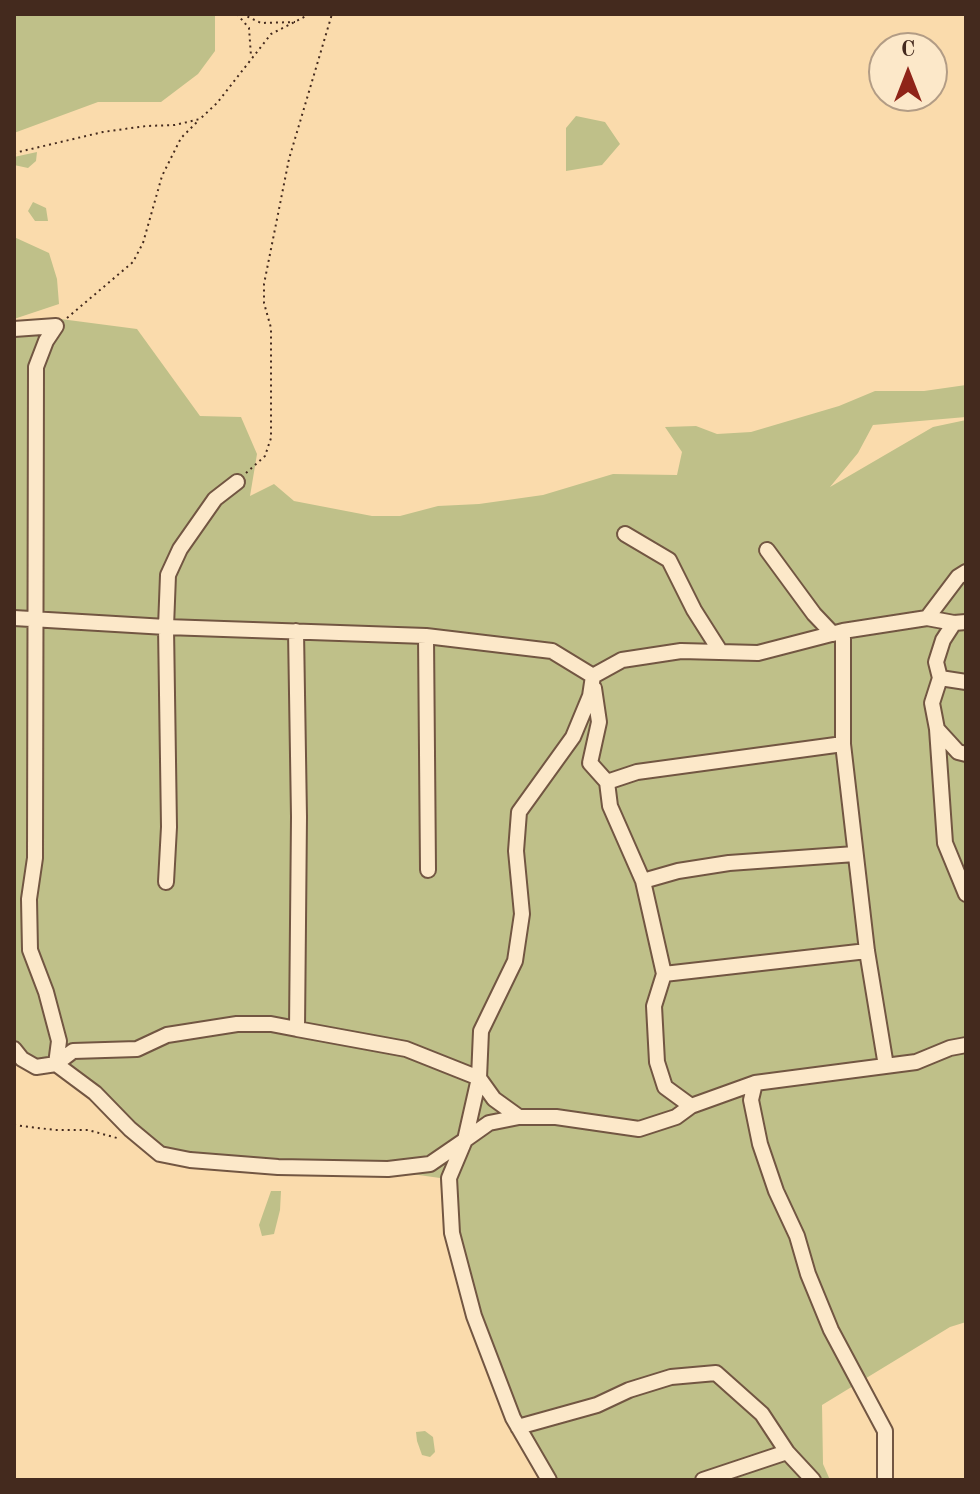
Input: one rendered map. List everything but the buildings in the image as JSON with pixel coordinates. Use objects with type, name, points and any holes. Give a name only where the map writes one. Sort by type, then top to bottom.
[{"type":"lane","points":[[14,329],[56,326]]},
{"type":"lane","points":[[56,326],[46,341],[36,367],[35,858],[29,899],[30,950],[46,992],[59,1041],[56,1064]]},
{"type":"lane","points":[[166,882],[169,827],[168,575],[180,549],[215,499],[237,482]]},
{"type":"lane","points":[[625,534],[669,560],[694,610],[720,651]]},
{"type":"lane","points":[[767,550],[814,614],[838,632]]},
{"type":"lane","points":[[927,618],[958,577],[966,572]]},
{"type":"lane","points":[[14,618],[426,636],[552,651],[593,676]]},
{"type":"lane","points":[[593,676],[622,660],[681,651],[758,653],[838,632],[927,618],[960,622]]},
{"type":"lane","points":[[960,622],[943,640],[936,662],[940,678],[932,703],[937,729],[945,843],[966,894]]},
{"type":"lane","points":[[296,631],[299,817],[297,1029]]},
{"type":"lane","points":[[838,632],[843,744],[855,854],[886,1066]]},
{"type":"lane","points":[[426,636],[428,870]]},
{"type":"lane","points":[[593,676],[599,722],[590,763],[607,782],[610,806],[643,881],[664,974],[654,1006],[657,1062],[665,1087],[691,1106]]},
{"type":"lane","points":[[549,1480],[518,1427],[474,1316],[452,1233],[449,1178],[465,1140],[479,1078],[481,1031],[515,961],[522,914],[516,851],[519,812],[573,737],[590,696],[593,676]]},
{"type":"lane","points":[[940,678],[966,682]]},
{"type":"lane","points":[[937,729],[958,752],[966,754]]},
{"type":"lane","points":[[607,782],[637,772],[843,744]]},
{"type":"lane","points":[[643,881],[678,871],[729,863],[855,854]]},
{"type":"lane","points":[[664,974],[867,951]]},
{"type":"lane","points":[[14,1049],[22,1059],[36,1067],[56,1064],[73,1051],[137,1049],[167,1035],[237,1024],[271,1024],[406,1049],[479,1078],[494,1099],[519,1117]]},
{"type":"lane","points":[[56,1064],[95,1093],[160,1154],[190,1160],[278,1167],[388,1169],[430,1164],[489,1123],[519,1117],[556,1117],[639,1129],[676,1117],[691,1106],[755,1083],[916,1062],[966,1045]]},
{"type":"lane","points":[[755,1083],[751,1100],[760,1144],[776,1191],[797,1236],[808,1274],[831,1330],[885,1431],[885,1480]]},
{"type":"lane","points":[[518,1427],[597,1405],[629,1390],[671,1377],[716,1373],[762,1414],[787,1452],[813,1480]]},
{"type":"lane","points":[[703,1480],[787,1452]]},
{"type":"path","points":[[237,14],[249,28],[251,58]]},
{"type":"path","points":[[242,14],[261,23],[297,22]]},
{"type":"path","points":[[56,326],[133,262],[143,243],[162,176],[181,138],[217,103],[271,34],[310,14]]},
{"type":"path","points":[[237,482],[265,456],[271,438],[271,328],[264,303],[264,284],[289,159],[332,14]]},
{"type":"path","points":[[14,153],[103,132],[175,125],[200,119]]},
{"type":"path","points":[[14,1125],[88,1130],[129,1141]]},
{"type":"green space","points":[[14,14],[215,14],[215,51],[198,74],[161,102],[98,102],[14,133]]},
{"type":"green space","points":[[576,116],[605,122],[620,144],[602,165],[566,171],[566,128]]},
{"type":"green space","points":[[37,152],[36,161],[28,168],[14,165],[14,157]]},
{"type":"green space","points":[[33,202],[46,208],[48,221],[35,221],[28,211]]},
{"type":"green space","points":[[14,237],[49,253],[57,279],[59,304],[14,319]]},
{"type":"green space","points":[[53,318],[137,329],[200,416],[241,417],[257,454],[250,496],[274,484],[294,501],[372,516],[400,516],[438,506],[543,495],[613,474],[677,475],[682,452],[665,427],[696,426],[717,434],[751,432],[839,406],[875,391],[924,391],[966,385],[966,417],[873,425],[858,453],[830,487],[933,427],[966,420],[966,1322],[950,1327],[822,1405],[823,1464],[830,1480],[545,1480],[468,1318],[443,1215],[440,1178],[390,1171],[157,1160],[63,1071],[14,1058],[14,325]]},
{"type":"green space","points":[[271,1191],[281,1191],[280,1210],[274,1234],[262,1236],[259,1225]]},
{"type":"green space","points":[[425,1431],[433,1437],[435,1452],[430,1457],[422,1455],[417,1441],[416,1432]]}]
